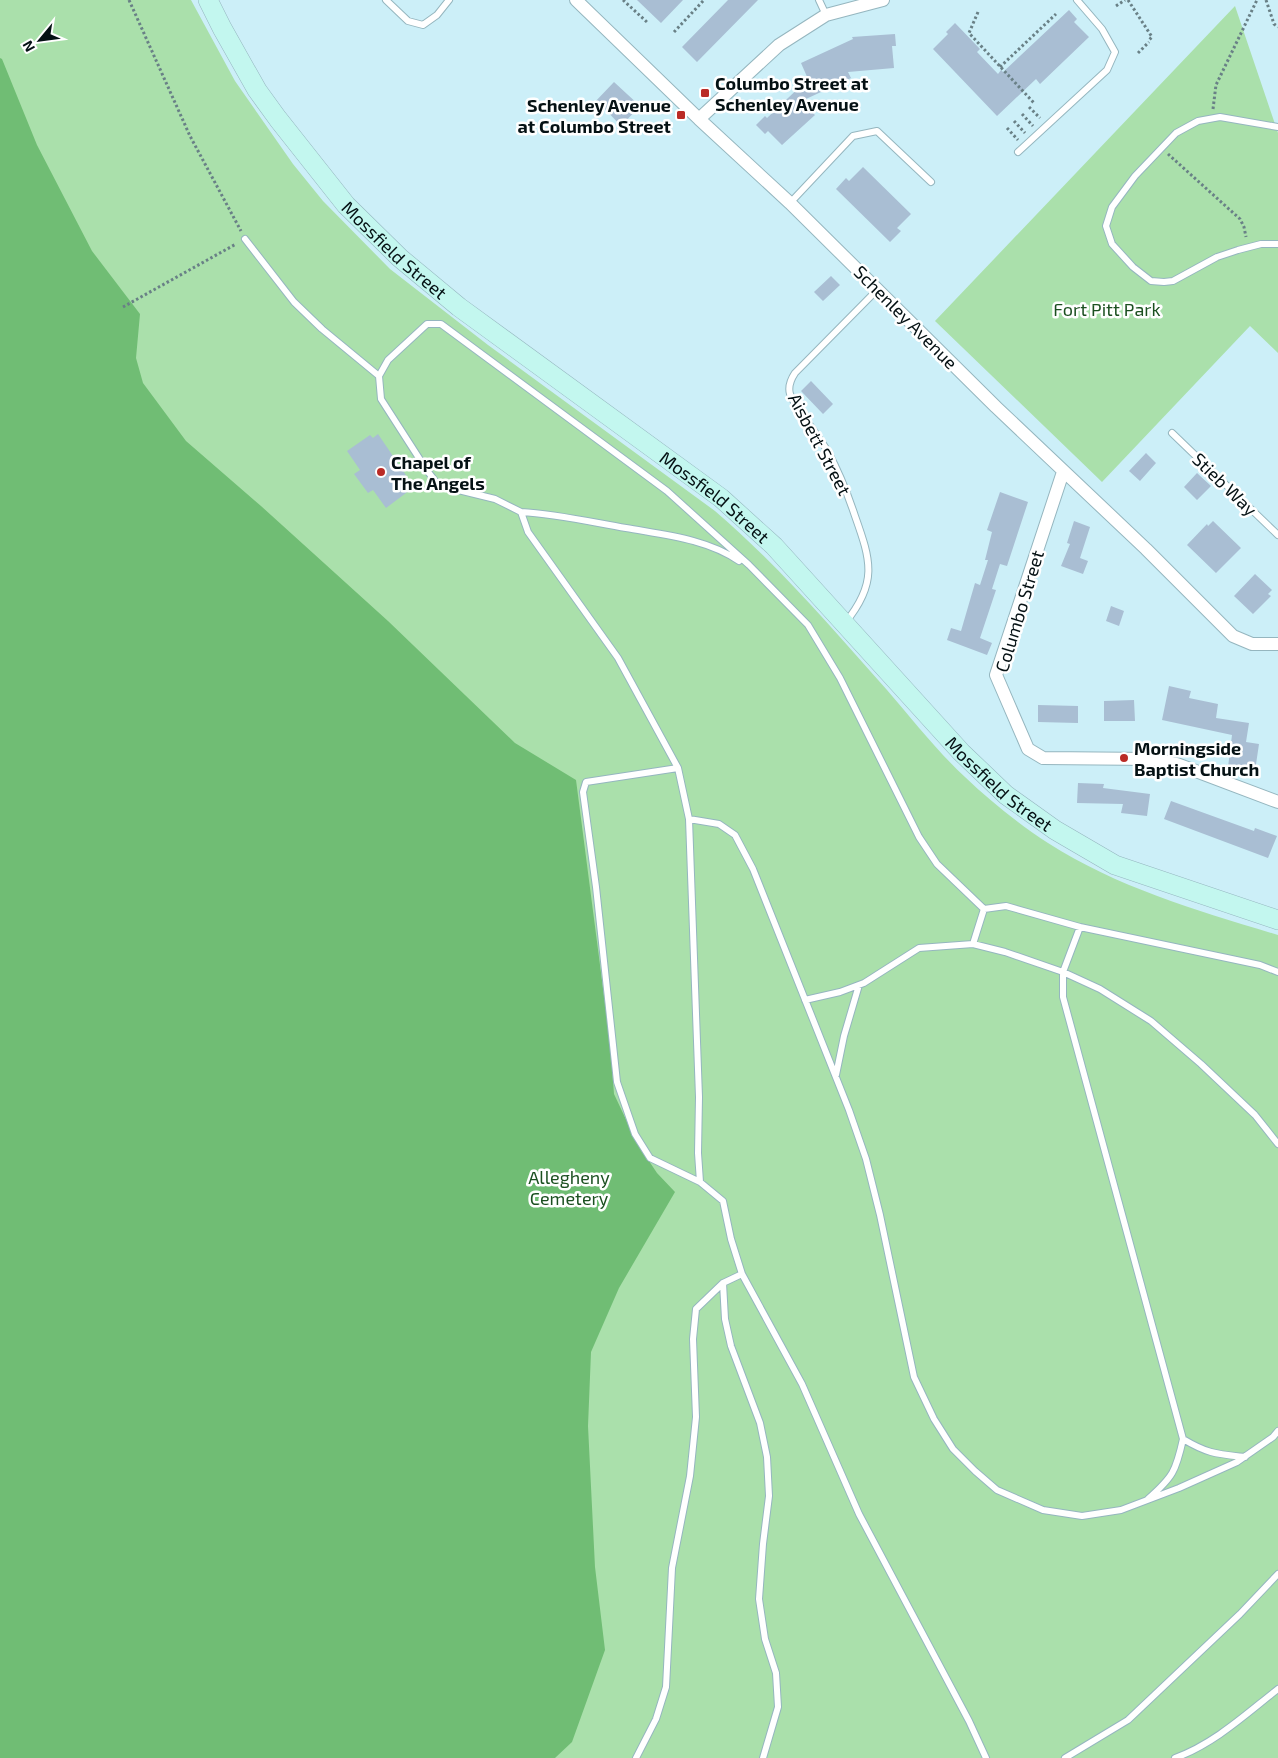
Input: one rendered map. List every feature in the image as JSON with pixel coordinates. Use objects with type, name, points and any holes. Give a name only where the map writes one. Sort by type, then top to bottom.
[{"type":"street","name":"Mossfield Street","points":[[208,0],[253,82],[278,120],[346,205],[400,258],[459,306],[721,498],[774,546],[961,752],[1006,795],[1055,830],[1115,865],[1278,920]]},
{"type":"street","name":"Schenley Avenue","points":[[576,0],[699,119],[790,203],[1063,472],[1146,549],[1233,636],[1252,644],[1278,644]]},
{"type":"street","points":[[699,119],[780,44],[826,15],[883,0]]},
{"type":"street","name":"Columbo Street","points":[[1063,472],[996,675],[1028,749],[1043,758],[1154,759],[1169,762],[1278,802]]},
{"type":"lane","points":[[386,0],[408,21],[423,25],[437,15],[449,0]]},
{"type":"lane","points":[[819,0],[826,15]]},
{"type":"lane","points":[[1018,152],[1107,70],[1114,52],[1102,30],[1077,0]]},
{"type":"lane","points":[[1278,127],[1220,117],[1198,121],[1176,133],[1135,176],[1112,207],[1106,226],[1112,244],[1133,267],[1151,281],[1164,282],[1173,280],[1217,257],[1261,244],[1278,244]]},
{"type":"lane","points":[[790,203],[853,136],[877,131],[931,182]]},
{"type":"lane","points":[[245,239],[294,302],[322,329],[379,376]]},
{"type":"lane","name":"Aisbett Street","points":[[845,624],[856,611],[865,590],[869,569],[867,549],[850,501],[828,453],[792,399],[789,388],[795,373],[878,289]]},
{"type":"lane","points":[[757,574],[733,557],[699,542],[548,514],[520,512],[496,499],[438,485],[380,399],[379,376],[388,360],[426,324],[442,324],[667,491],[757,574],[808,625],[840,678],[919,836],[937,864],[984,909]]},
{"type":"lane","name":"Stieb Way","points":[[1172,432],[1278,535]]},
{"type":"lane","points":[[520,512],[528,532],[618,658],[678,768],[689,819],[699,1097],[698,1153],[700,1182]]},
{"type":"lane","points":[[678,768],[586,782],[583,792],[596,886],[617,1082],[635,1134],[650,1158],[700,1182],[723,1201],[731,1239],[742,1274],[802,1384],[859,1514],[969,1721],[986,1758]]},
{"type":"lane","points":[[689,819],[719,824],[735,836],[753,869],[836,1076],[866,1159],[880,1215],[914,1377],[934,1419],[953,1449],[997,1490],[1043,1510],[1082,1516],[1121,1510],[1179,1488],[1245,1457],[1273,1437],[1278,1431]]},
{"type":"lane","points":[[984,909],[1006,906],[1080,927],[1260,966],[1278,972]]},
{"type":"lane","points":[[972,944],[984,909]]},
{"type":"lane","points":[[1080,927],[1063,972],[1063,997],[1183,1439],[1177,1464],[1168,1482],[1148,1499]]},
{"type":"lane","points":[[805,1000],[840,992],[859,985],[919,948],[972,944],[1005,952],[1063,972],[1100,989],[1151,1022],[1201,1064],[1255,1115],[1278,1144]]},
{"type":"lane","points":[[836,1076],[844,1036],[859,985]]},
{"type":"lane","points":[[636,1758],[656,1719],[666,1687],[672,1568],[690,1476],[696,1417],[693,1339],[696,1309],[723,1283],[742,1274]]},
{"type":"lane","points":[[723,1283],[725,1318],[731,1346],[760,1423],[767,1457],[769,1496],[759,1599],[765,1639],[776,1673],[778,1707],[763,1758]]},
{"type":"lane","points":[[1183,1439],[1200,1450],[1211,1454],[1245,1457]]},
{"type":"lane","points":[[1065,1758],[1128,1720],[1240,1614],[1278,1574]]},
{"type":"lane","points":[[1175,1758],[1189,1753],[1210,1741],[1278,1689]]},
{"type":"path","points":[[123,307],[245,239],[190,136],[129,0]]},
{"type":"path","points":[[624,0],[648,23]]},
{"type":"path","points":[[674,32],[704,0]]},
{"type":"path","points":[[1116,6],[1127,0],[1152,37],[1138,53]]},
{"type":"path","points":[[1206,120],[1212,110],[1216,85],[1257,0]]},
{"type":"path","points":[[1266,0],[1274,24],[1278,28]]},
{"type":"path","points":[[978,12],[969,33],[1034,103]]},
{"type":"path","points":[[1000,67],[1056,14]]},
{"type":"path","points":[[1030,107],[1041,118]]},
{"type":"path","points":[[1022,114],[1034,126]]},
{"type":"path","points":[[1014,121],[1026,133]]},
{"type":"path","points":[[1007,128],[1018,140]]},
{"type":"path","points":[[1162,148],[1240,219],[1244,227],[1247,248]]},
{"type":"green space","name":"Allegheny Cemetery","points":[[0,0],[191,0],[235,81],[293,164],[323,201],[390,269],[488,345],[715,511],[761,553],[804,598],[846,643],[935,746],[984,795],[1048,843],[1102,873],[1160,897],[1278,935],[1278,1758],[0,1758]]},
{"type":"green space","name":"Fort Pitt Park","points":[[1235,6],[1278,133],[1278,353],[1250,326],[1102,482],[935,321]]},
{"type":"green space","points":[[0,58],[37,145],[92,251],[140,314],[136,358],[143,383],[186,441],[388,621],[515,743],[576,780],[610,1042],[614,1094],[637,1143],[657,1173],[675,1192],[619,1288],[591,1352],[588,1426],[595,1567],[605,1650],[572,1742],[555,1758],[0,1758]]},
{"type":"building","points":[[637,0],[683,0],[661,23]]},
{"type":"building","points":[[728,0],[758,0],[697,62],[682,47]]},
{"type":"building","points":[[1069,10],[1077,19],[1074,22],[1089,37],[1040,84],[1036,79],[997,116],[933,49],[948,34],[946,32],[955,23],[980,49],[977,52],[998,74],[1001,70],[1003,72]]},
{"type":"building","points":[[895,34],[896,46],[892,46],[894,68],[848,72],[851,78],[806,99],[814,107],[810,110],[815,115],[782,145],[768,131],[765,134],[756,125],[765,116],[767,118],[808,79],[801,63],[853,39],[852,37]]},
{"type":"building","points":[[614,82],[640,106],[621,126],[605,109],[602,113],[593,104]]},
{"type":"building","points":[[863,167],[911,214],[897,228],[901,231],[890,242],[836,189],[846,178],[849,181]]},
{"type":"building","points":[[831,276],[840,285],[823,301],[814,292]]},
{"type":"building","points":[[811,381],[833,404],[823,414],[801,391]]},
{"type":"building","name":"Chapel of The Angels","points":[[378,434],[414,487],[386,508],[373,490],[368,493],[354,474],[360,470],[347,451],[370,435],[373,438]]},
{"type":"building","points":[[1146,453],[1156,463],[1140,481],[1129,471]]},
{"type":"building","points":[[1197,473],[1211,486],[1197,500],[1184,487]]},
{"type":"building","points":[[1000,492],[1028,502],[1007,566],[1000,564],[992,589],[996,590],[980,638],[992,643],[987,655],[947,640],[951,628],[961,631],[975,583],[980,585],[988,560],[985,560],[992,532],[987,530]]},
{"type":"building","points":[[1074,521],[1090,527],[1080,558],[1088,561],[1083,574],[1061,566],[1070,544],[1067,543]]},
{"type":"building","points":[[1213,521],[1241,548],[1216,573],[1187,545],[1207,524],[1208,526]]},
{"type":"building","points":[[1255,574],[1272,590],[1268,594],[1271,596],[1253,614],[1234,596]]},
{"type":"building","points":[[1111,606],[1124,611],[1119,626],[1106,621]]},
{"type":"building","points":[[1169,686],[1191,691],[1189,698],[1218,704],[1216,718],[1249,723],[1246,742],[1259,744],[1255,771],[1228,767],[1232,735],[1162,720]]},
{"type":"building","points":[[1134,700],[1135,721],[1104,721],[1104,701]]},
{"type":"building","points":[[1038,705],[1078,706],[1078,723],[1038,722]]},
{"type":"building","points":[[1078,783],[1104,784],[1103,788],[1150,794],[1147,816],[1121,813],[1123,804],[1077,803]]},
{"type":"building","points":[[1171,801],[1254,831],[1255,828],[1277,836],[1268,858],[1164,819]]},
{"type":"place","name":"Columbo Street at Schenley Avenue","points":[[705,93]]},
{"type":"place","name":"Schenley Avenue at Columbo Street","points":[[681,115]]},
{"type":"place","name":"Chapel of The Angels","points":[[381,472]]},
{"type":"place","name":"Morningside Baptist Church","points":[[1124,758]]}]
